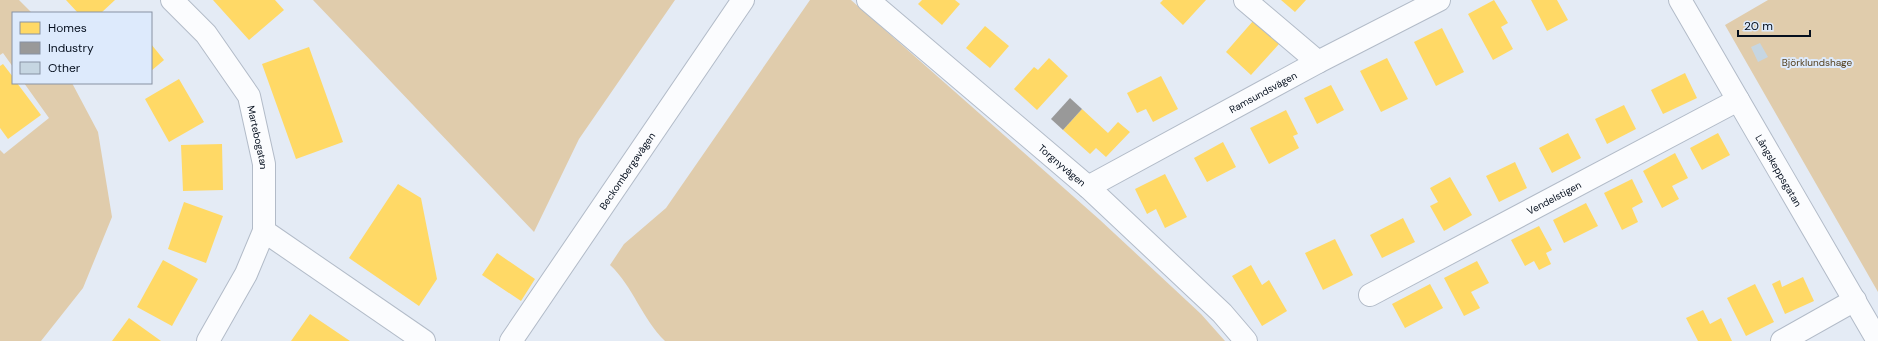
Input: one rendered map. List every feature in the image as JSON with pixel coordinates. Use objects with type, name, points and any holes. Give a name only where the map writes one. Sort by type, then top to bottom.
[{"type":"street","name":"Martebogatan","points":[[172,0],[206,34],[249,96],[264,164],[264,231],[246,274],[208,341]]},
{"type":"street","name":"Beckombergavägen","points":[[511,341],[743,0]]},
{"type":"street","name":"Torgnyvägen","points":[[868,0],[1088,187],[1222,313],[1246,341]]},
{"type":"street","points":[[1245,0],[1318,62]]},
{"type":"street","name":"Ramsundsvägen","points":[[1088,187],[1318,62],[1440,0]]},
{"type":"street","name":"Långskeppsgatan","points":[[1680,0],[1878,341]]},
{"type":"street","name":"Vendelstigen","points":[[1370,296],[1738,100]]},
{"type":"street","points":[[264,231],[415,338]]},
{"type":"street","points":[[1782,341],[1855,300]]},
{"type":"green space","points":[[0,0],[19,0],[31,12],[12,12],[12,66],[3,53],[0,55]]},
{"type":"green space","points":[[313,0],[675,0],[579,139],[534,232]]},
{"type":"green space","points":[[810,0],[851,0],[1100,220],[1201,314],[1225,341],[665,341],[650,323],[618,273],[610,265],[624,244],[666,208]]},
{"type":"green space","name":"Björklundshage","points":[[1768,0],[1878,0],[1878,292],[1725,25]]},
{"type":"green space","points":[[25,84],[73,84],[98,132],[112,217],[83,288],[41,341],[0,341],[0,150],[4,154],[49,118]]},
{"type":"building: Homes","points":[[66,0],[115,0],[102,12],[77,12]]},
{"type":"building: Homes","points":[[213,0],[275,0],[284,10],[249,40]]},
{"type":"building: Homes","points":[[922,0],[955,0],[960,4],[942,25],[918,4]]},
{"type":"building: Homes","points":[[1163,0],[1206,0],[1183,25],[1160,3]]},
{"type":"building: Homes","points":[[1281,0],[1306,0],[1295,12]]},
{"type":"building: Homes","points":[[1494,0],[1508,23],[1501,27],[1513,49],[1493,60],[1468,14]]},
{"type":"building: Homes","points":[[1531,0],[1557,0],[1568,20],[1547,31]]},
{"type":"building: Homes","points":[[1253,21],[1279,44],[1251,75],[1226,52]]},
{"type":"building: Homes","points":[[985,26],[1009,46],[990,68],[966,48]]},
{"type":"building: Homes","points":[[1442,28],[1464,72],[1436,86],[1414,42]]},
{"type":"building: Homes","points":[[152,45],[164,60],[152,70]]},
{"type":"building: Homes","points":[[309,47],[343,142],[296,159],[262,64]]},
{"type":"building: Homes","points":[[1049,58],[1068,76],[1037,110],[1014,89],[1034,67],[1038,70]]},
{"type":"building: Homes","points":[[1387,58],[1408,99],[1381,112],[1360,71]]},
{"type":"building: Homes","points":[[3,64],[12,76],[12,84],[18,84],[41,115],[8,139],[0,128],[0,66]]},
{"type":"building: Homes","points":[[1685,73],[1697,98],[1663,114],[1651,90]]},
{"type":"building: Homes","points":[[1161,76],[1178,109],[1153,122],[1146,109],[1137,113],[1127,93]]},
{"type":"building: Homes","points":[[179,79],[204,122],[169,142],[145,99]]},
{"type":"building: Homes","points":[[1331,85],[1344,110],[1317,124],[1304,98]]},
{"type":"building: Homes","points":[[1624,105],[1636,129],[1607,144],[1595,119]]},
{"type":"building: Homes","points":[[1082,109],[1108,133],[1118,122],[1130,132],[1106,157],[1096,148],[1090,154],[1063,130]]},
{"type":"building: Homes","points":[[1286,110],[1298,134],[1293,136],[1299,148],[1269,164],[1250,128]]},
{"type":"building: Homes","points":[[1568,133],[1581,158],[1552,173],[1539,148]]},
{"type":"building: Homes","points":[[1718,133],[1730,155],[1702,170],[1690,148]]},
{"type":"building: Homes","points":[[1223,142],[1236,167],[1207,182],[1194,158]]},
{"type":"building: Homes","points":[[222,144],[223,190],[183,191],[181,145]]},
{"type":"building: Homes","points":[[1675,153],[1688,178],[1672,186],[1679,199],[1662,208],[1643,171]]},
{"type":"building: Homes","points":[[1515,162],[1527,188],[1499,202],[1486,176]]},
{"type":"building: Homes","points":[[1165,174],[1187,217],[1165,228],[1156,209],[1147,214],[1135,189]]},
{"type":"building: Homes","points":[[1450,177],[1472,215],[1444,231],[1430,206],[1438,202],[1430,188]]},
{"type":"building: Homes","points":[[1632,179],[1643,202],[1632,208],[1638,222],[1622,230],[1604,193]]},
{"type":"building: Homes","points":[[398,184],[421,198],[437,279],[419,306],[349,258]]},
{"type":"building: Homes","points":[[184,202],[223,216],[206,263],[168,249]]},
{"type":"building: Homes","points":[[1586,203],[1598,226],[1564,243],[1553,220]]},
{"type":"building: Homes","points":[[1403,218],[1415,242],[1382,258],[1370,235]]},
{"type":"building: Homes","points":[[1539,226],[1552,250],[1546,253],[1551,264],[1539,270],[1534,261],[1525,266],[1511,240]]},
{"type":"building: Homes","points":[[1335,239],[1353,275],[1323,290],[1305,253]]},
{"type":"building: Homes","points":[[497,253],[535,279],[521,301],[482,275]]},
{"type":"building: Homes","points":[[163,260],[198,279],[172,326],[137,307]]},
{"type":"building: Homes","points":[[1477,261],[1489,283],[1471,292],[1480,308],[1464,316],[1444,278]]},
{"type":"building: Homes","points":[[1251,265],[1262,285],[1269,280],[1287,311],[1262,326],[1232,276]]},
{"type":"building: Homes","points":[[1803,277],[1814,301],[1785,314],[1772,284],[1780,280],[1782,287]]},
{"type":"building: Homes","points":[[1430,284],[1443,308],[1405,328],[1392,304]]},
{"type":"building: Homes","points":[[1755,284],[1774,322],[1746,336],[1727,298]]},
{"type":"building: Homes","points":[[1703,310],[1710,324],[1721,318],[1732,341],[1698,341],[1686,318]]},
{"type":"building: Homes","points":[[310,314],[350,341],[291,341]]},
{"type":"building: Homes","points":[[129,318],[161,341],[112,341]]},
{"type":"building: Industry","points":[[1070,98],[1082,109],[1063,130],[1051,119]]},
{"type":"building: Other","points":[[1760,43],[1768,57],[1758,62],[1751,47]]}]
